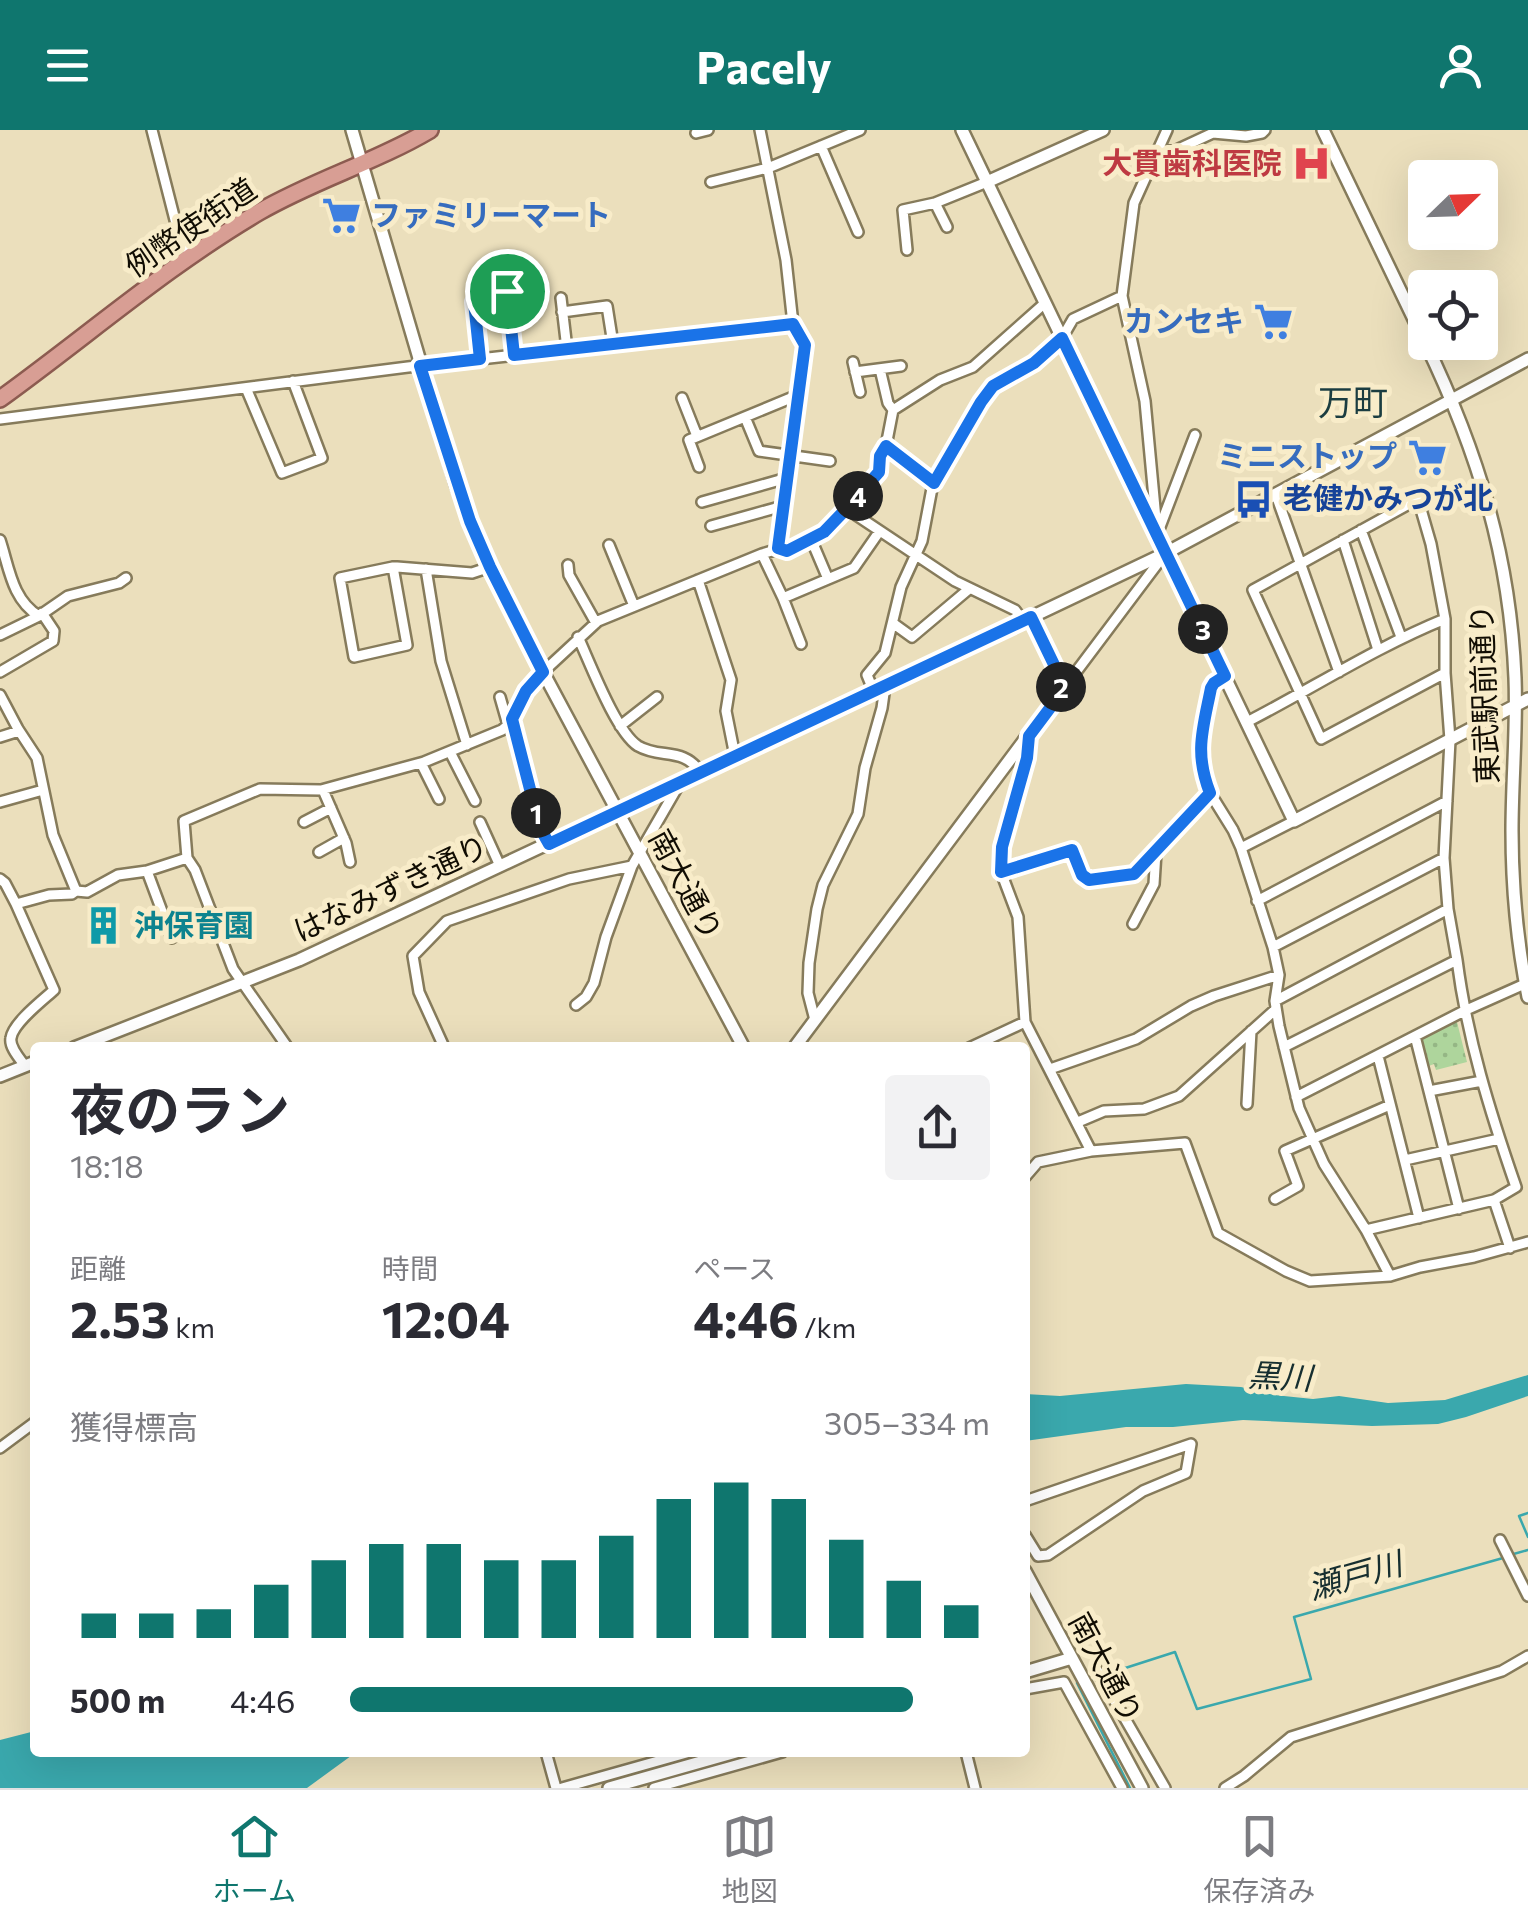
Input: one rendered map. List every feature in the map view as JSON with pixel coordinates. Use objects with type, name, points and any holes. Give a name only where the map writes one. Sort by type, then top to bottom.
[{"type":"highway","name":"例幣使街道","points":[[0,399],[190,256],[263,210],[430,130]]},
{"type":"street","points":[[152,130],[175,220],[190,256]]},
{"type":"street","name":"南大通り","points":[[352,130],[456,484],[490,567],[741,1042]]},
{"type":"street","points":[[696,133],[708,130]]},
{"type":"street","points":[[760,130],[786,260],[793,324],[805,345],[778,548]]},
{"type":"street","points":[[711,182],[768,168],[860,130]]},
{"type":"street","points":[[962,130],[1294,821]]},
{"type":"street","points":[[907,250],[903,210],[935,203],[1104,130]]},
{"type":"street","points":[[1157,535],[1146,400],[1122,296],[1134,202],[1167,130]]},
{"type":"street","points":[[1157,150],[1174,151],[1213,133],[1246,136],[1265,130]]},
{"type":"street","name":"東武駅前通り","points":[[1322,130],[1408,307]]},
{"type":"street","points":[[821,146],[858,232]]},
{"type":"street","points":[[935,203],[946,227]]},
{"type":"street","points":[[480,359],[474,302],[479,293],[507,291],[514,355]]},
{"type":"street","points":[[814,1020],[808,993],[816,908],[858,814],[865,768],[882,708],[880,689],[867,675],[885,652],[901,587],[922,541],[934,483],[993,386],[1034,363],[1062,338],[1072,318],[1122,296]]},
{"type":"street","points":[[560,298],[567,349]]},
{"type":"street","points":[[284,1042],[233,969],[187,858],[184,821],[260,789],[323,790],[420,763],[502,730],[526,691],[596,623],[762,554],[778,548],[787,551],[824,532],[879,472],[893,410],[940,380],[973,366],[1045,304]]},
{"type":"street","points":[[562,312],[607,306],[612,344]]},
{"type":"street","points":[[0,418],[793,324]]},
{"type":"street","name":"はなみずき通り","points":[[90,1042],[315,953],[880,689],[1166,553],[1528,359]]},
{"type":"street","name":"東武駅前通り","points":[[1434,360],[1478,468],[1497,537],[1509,605],[1515,680],[1512,860],[1527,988]]},
{"type":"street","points":[[860,392],[854,367],[900,366]]},
{"type":"street","points":[[880,369],[893,410]]},
{"type":"street","points":[[246,388],[282,473],[322,458],[294,381]]},
{"type":"street","points":[[699,467],[689,440],[798,395]]},
{"type":"street","points":[[682,398],[698,436]]},
{"type":"street","points":[[747,422],[758,451],[830,461]]},
{"type":"street","points":[[1157,535],[1195,435]]},
{"type":"street","points":[[886,446],[934,483]]},
{"type":"street","points":[[702,502],[787,478]]},
{"type":"street","points":[[1276,496],[1339,672]]},
{"type":"street","points":[[1366,1230],[1494,1200],[1516,1187],[1464,1011],[1448,909],[1444,858],[1450,740],[1444,619],[1431,544],[1418,500],[1253,590],[1321,739],[1445,673]]},
{"type":"street","points":[[711,526],[784,506]]},
{"type":"street","points":[[798,1042],[1056,700],[1061,688],[1059,675],[1027,619],[968,589],[846,509]]},
{"type":"street","points":[[1361,530],[1401,637]]},
{"type":"street","points":[[783,598],[854,568],[880,532]]},
{"type":"street","points":[[810,539],[828,578]]},
{"type":"street","points":[[0,540],[16,593],[54,631],[53,641],[0,672]]},
{"type":"street","points":[[1342,540],[1378,650]]},
{"type":"street","points":[[609,546],[634,606]]},
{"type":"street","points":[[1061,688],[1166,553]]},
{"type":"street","points":[[762,554],[801,644]]},
{"type":"street","points":[[568,564],[569,574],[596,623]]},
{"type":"street","points":[[393,568],[407,645],[354,657],[340,578],[393,568],[472,573],[490,567]]},
{"type":"street","points":[[426,569],[440,661],[467,745]]},
{"type":"street","points":[[0,635],[68,596],[126,578]]},
{"type":"street","points":[[698,580],[731,680],[726,710],[735,756]]},
{"type":"street","points":[[894,624],[912,638],[968,589]]},
{"type":"street","points":[[1247,722],[1401,637],[1444,619]]},
{"type":"street","points":[[578,637],[620,726],[635,744],[694,762],[700,772]]},
{"type":"street","points":[[1225,676],[1211,688],[1200,740],[1201,766],[1210,793],[1234,830],[1273,947],[1279,975],[1275,1005],[1296,1097],[1324,1164],[1390,1276]]},
{"type":"street","points":[[0,694],[37,758],[53,836],[76,890]]},
{"type":"street","points":[[500,697],[540,828],[549,844]]},
{"type":"street","points":[[620,726],[657,697]]},
{"type":"street","points":[[1241,848],[1528,698]]},
{"type":"street","points":[[0,737],[19,731]]},
{"type":"street","points":[[1029,736],[1027,758],[1002,847],[1001,872],[1018,917],[1026,1022],[1091,1151]]},
{"type":"street","points":[[450,752],[475,801]]},
{"type":"street","points":[[420,763],[439,799]]},
{"type":"street","points":[[576,1006],[594,983],[632,866],[681,781]]},
{"type":"street","points":[[0,802],[43,790]]},
{"type":"street","points":[[323,790],[350,862]]},
{"type":"street","points":[[1001,872],[1072,850],[1082,875],[1089,880],[1134,874],[1210,793]]},
{"type":"street","points":[[1256,901],[1447,801]]},
{"type":"street","points":[[304,822],[331,808]]},
{"type":"street","points":[[480,822],[500,866]]},
{"type":"street","points":[[318,852],[344,838]]},
{"type":"street","points":[[1132,924],[1154,884],[1156,852]]},
{"type":"street","points":[[76,890],[87,892],[118,875],[187,858]]},
{"type":"street","points":[[1273,947],[1444,858]]},
{"type":"street","points":[[442,1042],[419,992],[413,956],[447,921],[569,879],[632,866]]},
{"type":"street","points":[[147,870],[172,938]]},
{"type":"street","points":[[0,879],[6,882],[54,990],[11,1035],[10,1043],[30,1064],[0,1076]]},
{"type":"street","points":[[16,904],[76,890]]},
{"type":"street","points":[[1078,1122],[1104,1111],[1144,1108],[1179,1096],[1251,1032],[1275,1005],[1448,909]]},
{"type":"street","points":[[1284,1048],[1457,960]]},
{"type":"street","points":[[1050,1070],[1136,1039],[1214,996],[1279,975]]},
{"type":"street","points":[[1296,1097],[1464,1011],[1527,988]]},
{"type":"street","points":[[983,1042],[1026,1022]]},
{"type":"street","points":[[1247,1104],[1251,1032]]},
{"type":"street","points":[[1415,1036],[1459,1208]]},
{"type":"street","points":[[1378,1056],[1419,1218]]},
{"type":"street","points":[[1429,1091],[1482,1080]]},
{"type":"street","points":[[1275,1199],[1298,1186],[1286,1152],[1390,1105]]},
{"type":"street","points":[[1404,1160],[1499,1139]]},
{"type":"street","points":[[1030,1171],[1038,1162],[1091,1151],[1185,1143],[1218,1233],[1310,1282],[1390,1276],[1528,1242]]},
{"type":"street","points":[[1494,1200],[1510,1248]]},
{"type":"street","points":[[0,1448],[30,1426]]},
{"type":"street","points":[[1030,1499],[1192,1444],[1186,1473],[1143,1491],[1048,1555],[1038,1556],[1030,1543]]},
{"type":"street","points":[[1500,1540],[1528,1596]]},
{"type":"street","name":"南大通り","points":[[1030,1580],[1142,1788]]},
{"type":"street","points":[[1225,1788],[1291,1738],[1502,1670],[1528,1656]]},
{"type":"street","points":[[1030,1671],[1072,1658]]},
{"type":"street","points":[[1097,1670],[1165,1788]]},
{"type":"street","points":[[1030,1689],[1064,1682],[1122,1788]]},
{"type":"street","points":[[548,1757],[559,1788],[672,1757]]},
{"type":"street","points":[[609,1788],[718,1757]]},
{"type":"street","points":[[654,1788],[764,1757]]},
{"type":"street","points":[[967,1757],[975,1788]]},
{"type":"green space","points":[[1456,1018],[1467,1062],[1436,1070],[1434,1064],[1426,1067],[1419,1042],[1422,1036]]},
{"type":"water","name":"黒川","points":[[1528,1375],[1528,1396],[1438,1424],[1372,1426],[1243,1420],[1126,1427],[1030,1440],[1030,1394],[1060,1396],[1186,1384],[1241,1387],[1313,1399],[1339,1396],[1388,1403],[1445,1400]]},
{"type":"water","points":[[30,1732],[30,1757],[350,1757],[307,1788],[0,1788],[0,1740]]},
{"type":"waterway","name":"瀬戸川","points":[[1528,1513],[1519,1516],[1528,1537]]},
{"type":"waterway","name":"瀬戸川","points":[[1510,1555],[1528,1550]]},
{"type":"waterway","name":"瀬戸川","points":[[1088,1680],[1175,1652],[1197,1709],[1311,1679],[1294,1617],[1503,1558]]},
{"type":"waterway","name":"瀬戸川","points":[[1080,1682],[1077,1683],[1130,1788]]},
{"type":"place","name":"大貫歯科医院","points":[[1312,164]]},
{"type":"place","name":"ファミリーマート","points":[[341,216]]},
{"type":"place","name":"カンセキ","points":[[1274,322]]},
{"type":"place","name":"ミニストップ","points":[[1427,457]]},
{"type":"place","name":"老健かみつが北","points":[[1253,499]]},
{"type":"place","name":"沖保育園","points":[[104,926]]},
{"type":"district","name":"万町","points":[[1353,403]]},
{"type":"route","points":[[507,291],[514,355],[793,324],[805,345],[778,548],[787,551],[824,532],[846,509],[879,472],[880,456],[886,446],[934,483],[993,386],[1034,363],[1062,338],[1225,676],[1211,688],[1200,740],[1201,766],[1210,793],[1134,874],[1089,880],[1082,875],[1072,850],[1001,872],[1002,847],[1027,758],[1029,736],[1061,688],[1059,675],[1031,617],[549,844],[540,828],[512,719],[526,691],[543,672],[470,521],[420,366],[480,359],[474,302],[479,293],[507,291]]}]
